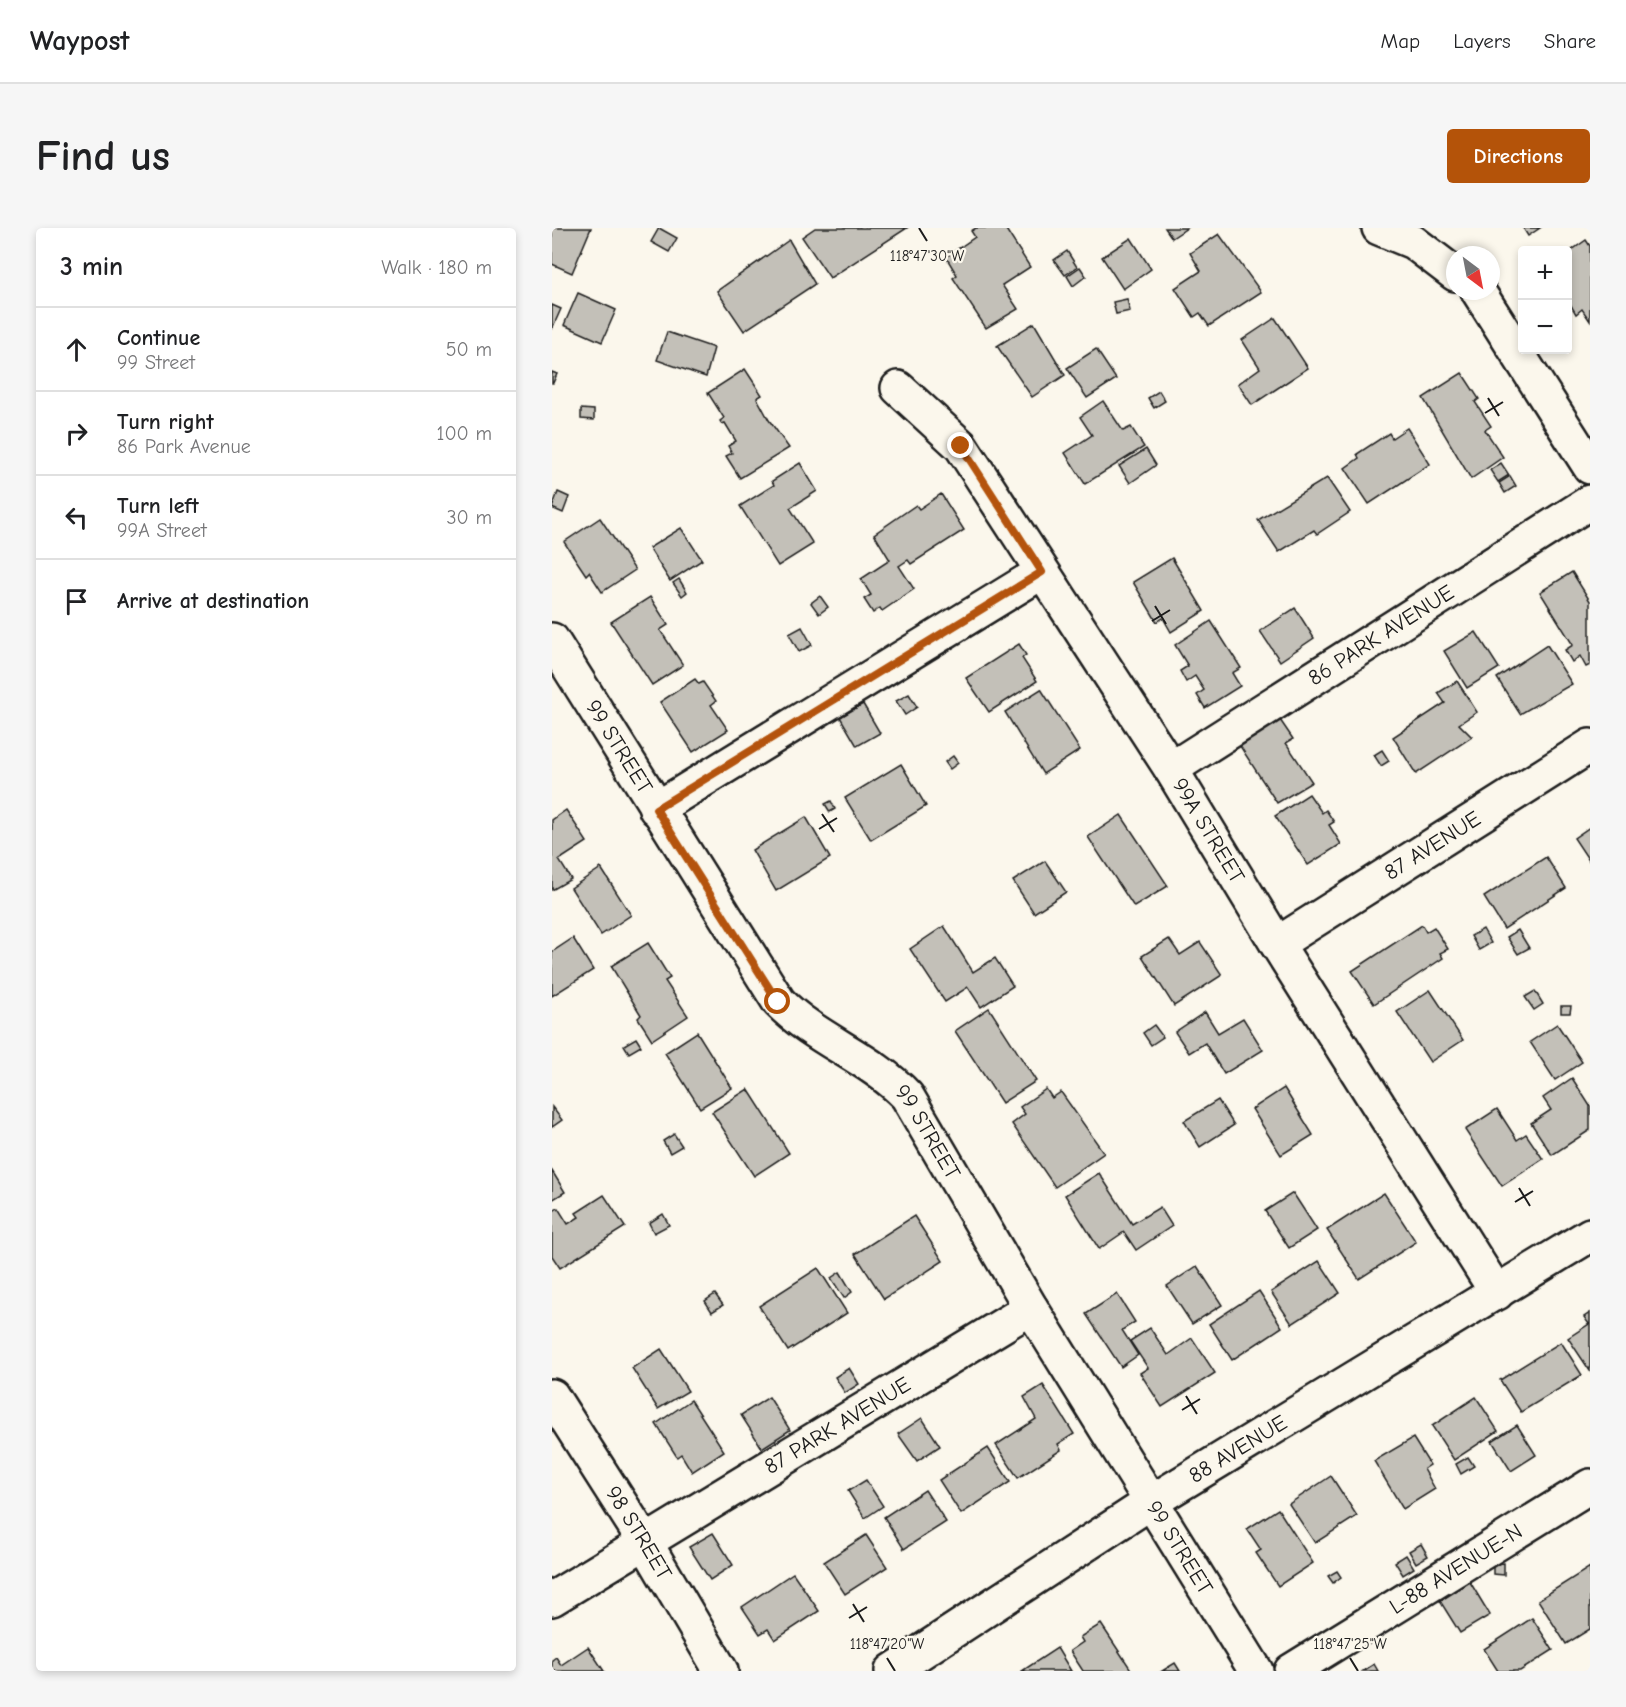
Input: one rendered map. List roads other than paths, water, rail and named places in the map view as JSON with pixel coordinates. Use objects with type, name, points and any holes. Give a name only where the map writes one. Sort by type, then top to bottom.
[{"type":"street","points":[[1379,228],[1413,242],[1446,267]]},
{"type":"street","points":[[1484,300],[1590,467]]},
{"type":"street","name":"99A STREET","points":[[898,388],[961,446],[1172,769],[1277,944],[1497,1293]]},
{"type":"street","name":"86 PARK AVENUE","points":[[1172,769],[1590,502]]},
{"type":"street","points":[[656,809],[1042,572]]},
{"type":"street","name":"99 STREET","points":[[552,640],[778,1002],[792,1016],[814,1031],[879,1070],[907,1096],[1031,1308],[1256,1671]]},
{"type":"street","name":"87 AVENUE","points":[[1277,944],[1590,746]]},
{"type":"street","name":"88 AVENUE","points":[[892,1671],[1151,1503],[1590,1235]]},
{"type":"street","name":"87 PARK AVENUE","points":[[645,1542],[1031,1308]]},
{"type":"street","name":"98 STREET","points":[[552,1396],[645,1542],[721,1671]]},
{"type":"street","name":"L-88 AVENUE-N","points":[[1291,1671],[1590,1486]]},
{"type":"street","points":[[552,1599],[645,1542]]}]
